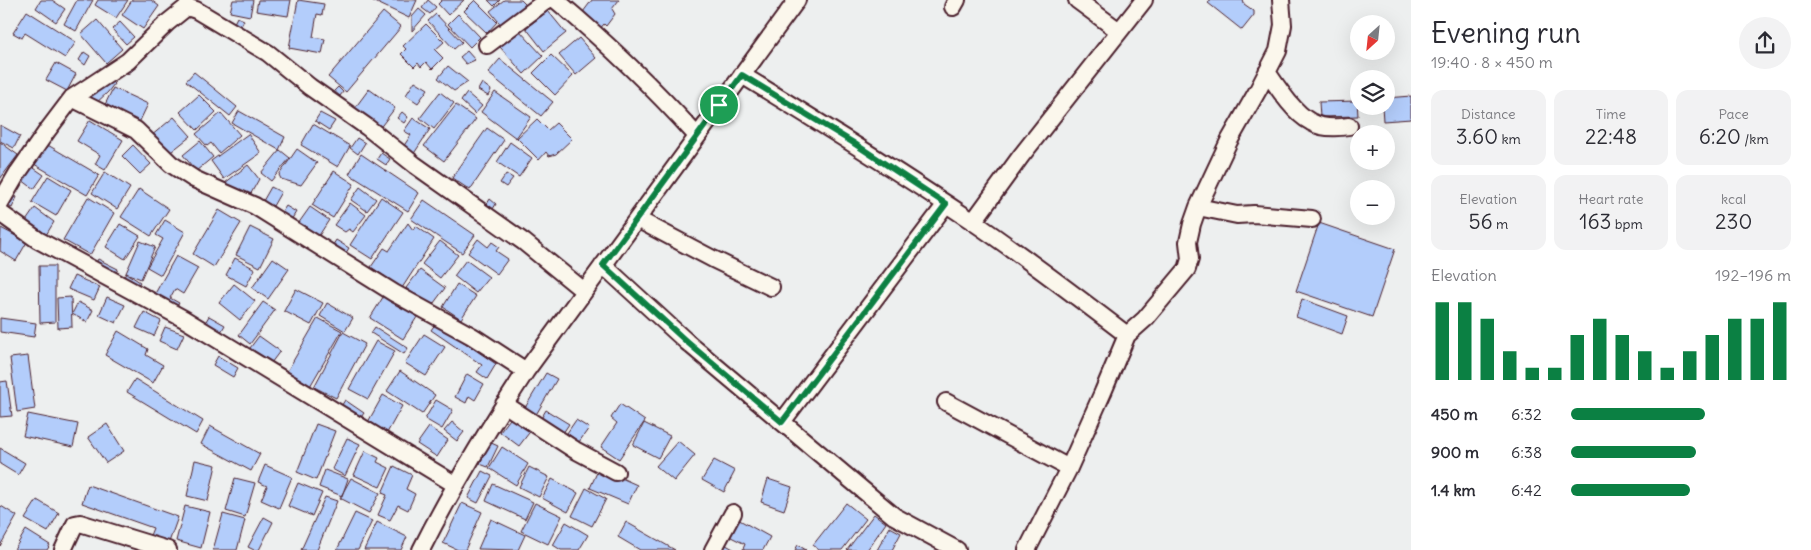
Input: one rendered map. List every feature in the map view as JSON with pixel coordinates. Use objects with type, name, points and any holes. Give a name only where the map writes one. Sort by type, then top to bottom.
[{"type":"street","points":[[487,46],[547,0]]},
{"type":"street","points":[[556,0],[591,30],[663,99],[697,136]]},
{"type":"street","points":[[422,550],[456,485],[526,371],[797,0]]},
{"type":"street","points":[[1077,0],[1119,31]]},
{"type":"street","points":[[973,222],[1021,156],[1144,0]]},
{"type":"street","points":[[1027,550],[1069,468],[1104,392],[1127,335],[1145,319],[1187,269],[1190,258],[1188,242],[1198,207],[1229,140],[1278,51],[1283,25],[1281,0]]},
{"type":"street","points":[[0,203],[46,131],[72,98],[128,60],[166,24],[187,8],[196,10],[268,54],[415,165],[524,242],[584,291]]},
{"type":"street","points":[[1267,72],[1279,90],[1310,122],[1321,126],[1337,128],[1349,126]]},
{"type":"street","points":[[742,75],[852,142],[973,222],[1049,275],[1127,335]]},
{"type":"street","points":[[72,98],[136,130],[171,164],[194,179],[255,206],[394,293],[472,336],[526,371]]},
{"type":"street","points":[[782,422],[946,204]]},
{"type":"street","points":[[1198,207],[1237,215],[1254,214],[1312,219]]},
{"type":"street","points":[[0,213],[38,240],[184,319],[456,485]]},
{"type":"street","points":[[638,219],[771,287]]},
{"type":"street","points":[[603,265],[687,342],[894,516],[957,550]]},
{"type":"street","points":[[946,402],[1069,468]]},
{"type":"street","points":[[504,404],[575,450],[616,472]]},
{"type":"street","points":[[713,550],[733,513]]},
{"type":"street","points":[[63,550],[75,524],[80,524],[168,550]]},
{"type":"building","points":[[41,0],[52,0],[65,9],[56,22],[36,8]]},
{"type":"building","points":[[77,0],[93,0],[76,31],[64,24]]},
{"type":"building","points":[[98,0],[128,0],[116,18],[95,5]]},
{"type":"building","points":[[132,0],[151,0],[159,6],[143,29],[122,15]]},
{"type":"building","points":[[233,0],[253,0],[250,16],[230,12]]},
{"type":"building","points":[[258,0],[291,0],[288,16],[256,11]]},
{"type":"building","points":[[298,0],[324,4],[322,15],[317,14],[313,37],[325,39],[322,54],[289,48]]},
{"type":"building","points":[[373,0],[417,0],[409,18]]},
{"type":"building","points":[[428,0],[436,7],[430,14],[422,8]]},
{"type":"building","points":[[442,0],[464,0],[448,15],[438,4]]},
{"type":"building","points":[[475,0],[497,22],[487,33],[464,11]]},
{"type":"building","points":[[488,0],[500,0],[494,6]]},
{"type":"building","points":[[504,0],[521,0],[527,6],[502,26],[490,11]]},
{"type":"building","points":[[592,0],[619,0],[612,9],[615,14],[606,26],[604,24],[599,30],[580,16]]},
{"type":"building","points":[[1210,0],[1243,0],[1244,4],[1254,11],[1254,15],[1242,30],[1208,3]]},
{"type":"building","points":[[419,9],[426,15],[412,31],[412,17]]},
{"type":"building","points":[[27,11],[76,42],[65,58],[25,33],[22,38],[13,33]]},
{"type":"building","points":[[548,11],[566,33],[544,51],[526,28]]},
{"type":"building","points":[[383,12],[401,27],[346,92],[328,77]]},
{"type":"building","points":[[436,14],[462,42],[454,49],[428,21]]},
{"type":"building","points":[[458,14],[480,37],[470,47],[448,24]]},
{"type":"building","points":[[237,17],[244,20],[240,28],[233,25]]},
{"type":"building","points":[[97,20],[122,49],[106,63],[81,34]]},
{"type":"building","points":[[120,22],[134,37],[126,44],[112,29]]},
{"type":"building","points":[[426,24],[444,42],[435,50],[443,58],[432,69],[426,62],[421,67],[418,63],[414,67],[401,54],[406,49],[403,46]]},
{"type":"building","points":[[519,30],[543,56],[524,74],[500,47]]},
{"type":"building","points":[[579,38],[596,58],[576,75],[559,55]]},
{"type":"building","points":[[467,51],[475,60],[466,64],[460,57]]},
{"type":"building","points":[[84,52],[90,56],[85,65],[79,60]]},
{"type":"building","points":[[551,55],[573,76],[555,95],[533,73]]},
{"type":"building","points":[[500,59],[553,102],[541,116],[488,73]]},
{"type":"building","points":[[135,62],[138,66],[128,74],[125,70]]},
{"type":"building","points":[[56,63],[76,74],[67,91],[46,80]]},
{"type":"building","points":[[448,66],[468,82],[454,91],[438,78]]},
{"type":"building","points":[[194,72],[237,107],[230,116],[186,81]]},
{"type":"building","points":[[106,76],[114,84],[94,105],[84,94]]},
{"type":"building","points":[[415,81],[428,89],[418,103],[406,95]]},
{"type":"building","points":[[482,83],[491,90],[488,96],[478,90]]},
{"type":"building","points":[[338,87],[343,92],[340,96],[334,91]]},
{"type":"building","points":[[113,88],[148,104],[138,125],[103,109]]},
{"type":"building","points":[[369,89],[395,108],[379,129],[352,112]]},
{"type":"building","points":[[440,92],[454,103],[434,129],[420,118]]},
{"type":"building","points":[[495,92],[531,117],[516,138],[481,112]]},
{"type":"building","points":[[467,93],[482,106],[475,114],[461,101]]},
{"type":"building","points":[[199,95],[216,112],[197,130],[180,112]]},
{"type":"building","points":[[1411,96],[1411,119],[1383,121],[1383,115],[1395,115],[1395,97]]},
{"type":"building","points":[[1350,101],[1350,115],[1358,116],[1320,117],[1319,102]]},
{"type":"building","points":[[456,105],[476,119],[444,161],[424,146]]},
{"type":"building","points":[[239,111],[285,137],[279,150],[232,123]]},
{"type":"building","points":[[402,112],[408,117],[404,123],[397,118]]},
{"type":"building","points":[[221,113],[240,135],[219,153],[211,143],[207,146],[196,134]]},
{"type":"building","points":[[320,113],[335,121],[329,130],[315,121]]},
{"type":"building","points":[[174,117],[191,136],[167,155],[151,136]]},
{"type":"building","points":[[413,118],[430,129],[413,155],[403,147],[411,135],[404,131]]},
{"type":"building","points":[[537,119],[548,130],[556,123],[572,139],[556,154],[549,156],[546,152],[539,160],[517,138]]},
{"type":"building","points":[[90,120],[123,140],[105,170],[95,164],[100,155],[77,141]]},
{"type":"building","points":[[313,124],[350,146],[338,167],[301,145]]},
{"type":"building","points":[[0,125],[20,136],[14,148],[0,141]]},
{"type":"building","points":[[487,128],[504,140],[470,190],[452,178]]},
{"type":"building","points":[[248,134],[261,153],[224,179],[211,161]]},
{"type":"building","points":[[357,138],[365,143],[358,154],[350,148]]},
{"type":"building","points":[[200,141],[213,157],[196,171],[183,155]]},
{"type":"building","points":[[0,142],[18,155],[0,179]]},
{"type":"building","points":[[510,142],[532,158],[519,177],[497,162]]},
{"type":"building","points":[[46,144],[99,175],[87,195],[34,164]]},
{"type":"building","points":[[133,145],[151,164],[140,174],[122,156]]},
{"type":"building","points":[[297,149],[317,163],[301,185],[281,179],[279,175]]},
{"type":"building","points":[[280,150],[290,158],[271,181],[261,173]]},
{"type":"building","points":[[381,153],[390,159],[386,165],[377,159]]},
{"type":"building","points":[[361,154],[419,193],[408,211],[349,174]]},
{"type":"building","points":[[28,164],[44,175],[34,189],[18,177]]},
{"type":"building","points":[[248,165],[259,179],[249,197],[225,183]]},
{"type":"building","points":[[334,171],[354,184],[333,218],[312,205]]},
{"type":"building","points":[[105,172],[130,188],[117,209],[92,193]]},
{"type":"building","points":[[506,174],[513,178],[506,187],[500,183]]},
{"type":"building","points":[[48,176],[71,190],[56,216],[32,202]]},
{"type":"building","points":[[271,187],[281,192],[273,206],[263,201]]},
{"type":"building","points":[[360,187],[376,199],[367,211],[351,200]]},
{"type":"building","points":[[139,189],[169,209],[151,236],[121,217]]},
{"type":"building","points":[[7,192],[17,197],[12,208],[2,203]]},
{"type":"building","points":[[88,197],[114,213],[90,255],[63,240]]},
{"type":"building","points":[[381,197],[403,212],[372,259],[350,245]]},
{"type":"building","points":[[490,199],[496,204],[493,209],[487,204]]},
{"type":"building","points":[[424,200],[475,235],[462,253],[411,219]]},
{"type":"building","points":[[350,203],[366,215],[353,232],[349,229],[345,232],[334,225]]},
{"type":"building","points":[[286,206],[296,212],[290,222],[280,215]]},
{"type":"building","points":[[310,207],[329,220],[318,237],[298,224]]},
{"type":"building","points":[[35,208],[54,222],[46,235],[26,221]]},
{"type":"building","points":[[219,210],[241,223],[214,267],[193,254]]},
{"type":"building","points":[[165,220],[185,232],[161,275],[147,267],[163,239],[156,235]]},
{"type":"building","points":[[408,223],[413,230],[416,226],[434,239],[402,288],[371,267],[384,248],[389,251]]},
{"type":"building","points":[[1319,223],[1395,249],[1372,317],[1296,291]]},
{"type":"building","points":[[120,224],[140,236],[125,259],[106,247]]},
{"type":"building","points":[[250,227],[274,239],[260,267],[236,255]]},
{"type":"building","points":[[1,228],[27,242],[16,261],[0,251]]},
{"type":"building","points":[[478,239],[488,247],[492,242],[499,247],[496,251],[508,259],[497,274],[468,253]]},
{"type":"building","points":[[336,240],[349,248],[344,256],[331,248]]},
{"type":"building","points":[[140,241],[155,247],[141,279],[126,273]]},
{"type":"building","points":[[440,241],[458,255],[440,278],[422,264]]},
{"type":"building","points":[[176,256],[198,268],[183,294],[175,289],[170,298],[179,303],[174,311],[152,299]]},
{"type":"building","points":[[235,258],[255,269],[246,286],[226,275]]},
{"type":"building","points":[[273,258],[289,269],[268,299],[252,288]]},
{"type":"building","points":[[98,259],[118,269],[114,276],[94,266]]},
{"type":"building","points":[[466,260],[489,277],[476,293],[454,276]]},
{"type":"building","points":[[39,266],[55,266],[55,322],[40,323]]},
{"type":"building","points":[[420,270],[445,288],[431,307],[406,288]]},
{"type":"building","points":[[126,273],[140,282],[135,290],[122,281]]},
{"type":"building","points":[[74,276],[100,287],[94,300],[68,289]]},
{"type":"building","points":[[234,284],[255,301],[240,320],[219,303]]},
{"type":"building","points":[[457,284],[476,296],[461,319],[443,307]]},
{"type":"building","points":[[296,289],[323,303],[311,325],[284,311]]},
{"type":"building","points":[[385,294],[419,314],[403,339],[370,318]]},
{"type":"building","points":[[71,297],[72,327],[58,328],[57,298]]},
{"type":"building","points":[[107,297],[125,305],[116,323],[99,315]]},
{"type":"building","points":[[1302,299],[1348,316],[1342,334],[1296,317]]},
{"type":"building","points":[[78,302],[93,310],[87,322],[72,314]]},
{"type":"building","points":[[263,302],[275,310],[250,344],[239,335]]},
{"type":"building","points":[[327,303],[353,318],[345,331],[320,316]]},
{"type":"building","points":[[144,312],[161,321],[154,336],[136,328]]},
{"type":"building","points":[[209,316],[225,325],[218,337],[202,328]]},
{"type":"building","points":[[0,318],[36,323],[34,337],[0,332]]},
{"type":"building","points":[[318,318],[342,331],[309,388],[285,375]]},
{"type":"building","points":[[436,323],[496,364],[487,379],[477,372],[482,365],[431,330]]},
{"type":"building","points":[[165,327],[184,334],[177,349],[159,341]]},
{"type":"building","points":[[375,327],[408,348],[404,354],[371,333]]},
{"type":"building","points":[[118,331],[148,349],[146,355],[163,365],[153,383],[105,355]]},
{"type":"building","points":[[343,332],[365,344],[336,398],[314,387]]},
{"type":"building","points":[[424,334],[445,347],[426,376],[405,363]]},
{"type":"building","points":[[259,336],[280,351],[268,367],[247,352]]},
{"type":"building","points":[[376,341],[395,351],[368,399],[349,389]]},
{"type":"building","points":[[28,356],[35,409],[17,412],[10,358]]},
{"type":"building","points":[[218,356],[238,368],[233,377],[213,365]]},
{"type":"building","points":[[400,371],[435,395],[422,414],[387,391]]},
{"type":"building","points":[[546,373],[557,379],[534,418],[523,411]]},
{"type":"building","points":[[467,374],[484,384],[475,400],[469,396],[466,403],[455,397]]},
{"type":"building","points":[[135,379],[203,421],[196,434],[127,392]]},
{"type":"building","points":[[7,381],[12,416],[0,417],[0,382]]},
{"type":"building","points":[[383,395],[402,406],[387,433],[368,422]]},
{"type":"building","points":[[345,400],[364,413],[357,423],[338,411]]},
{"type":"building","points":[[436,400],[453,410],[442,429],[425,419]]},
{"type":"building","points":[[620,404],[645,421],[619,459],[601,447],[617,423],[611,418]]},
{"type":"building","points":[[546,410],[569,424],[561,436],[539,422]]},
{"type":"building","points":[[28,414],[78,424],[73,447],[23,436]]},
{"type":"building","points":[[513,415],[532,429],[519,446],[500,432]]},
{"type":"building","points":[[576,420],[589,428],[579,442],[567,433]]},
{"type":"building","points":[[452,422],[464,432],[457,441],[444,431]]},
{"type":"building","points":[[644,423],[670,436],[658,458],[633,445]]},
{"type":"building","points":[[107,424],[124,451],[106,463],[88,437]]},
{"type":"building","points":[[316,424],[335,431],[316,480],[297,472]]},
{"type":"building","points":[[210,426],[260,454],[251,471],[201,444]]},
{"type":"building","points":[[429,427],[448,440],[437,457],[417,444]]},
{"type":"building","points":[[347,438],[360,444],[345,476],[332,469]]},
{"type":"building","points":[[678,441],[695,455],[674,481],[656,466]]},
{"type":"building","points":[[489,442],[498,446],[488,467],[480,464]]},
{"type":"building","points":[[502,447],[528,464],[516,485],[489,468]]},
{"type":"building","points":[[0,448],[25,463],[18,475],[0,464]]},
{"type":"building","points":[[365,451],[379,458],[377,462],[389,468],[380,487],[354,475]]},
{"type":"building","points":[[195,460],[216,465],[208,501],[187,496]]},
{"type":"building","points":[[714,460],[735,471],[724,492],[702,480]]},
{"type":"building","points":[[265,465],[292,477],[279,508],[261,500],[267,486],[258,482]]},
{"type":"building","points":[[394,466],[412,475],[406,489],[415,494],[408,510],[398,505],[390,520],[378,515],[387,495],[382,493]]},
{"type":"building","points":[[529,467],[549,477],[539,497],[519,487]]},
{"type":"building","points":[[599,468],[637,485],[628,504],[590,488]]},
{"type":"building","points":[[325,470],[348,479],[342,496],[319,487]]},
{"type":"building","points":[[482,471],[492,476],[478,503],[468,498]]},
{"type":"building","points":[[235,478],[255,483],[245,517],[226,511]]},
{"type":"building","points":[[351,478],[380,493],[369,513],[340,498]]},
{"type":"building","points":[[552,479],[578,493],[568,512],[542,498]]},
{"type":"building","points":[[768,479],[792,487],[784,510],[761,502]]},
{"type":"building","points":[[298,483],[322,493],[312,516],[288,506]]},
{"type":"building","points":[[493,484],[533,502],[525,519],[486,501]]},
{"type":"building","points":[[88,485],[178,517],[168,545],[149,538],[153,528],[82,503]]},
{"type":"building","points":[[586,488],[606,499],[592,526],[572,516]]},
{"type":"building","points":[[325,497],[337,501],[317,550],[301,550]]},
{"type":"building","points":[[37,500],[59,513],[48,532],[25,519]]},
{"type":"building","points":[[462,503],[482,512],[465,550],[458,550],[443,543]]},
{"type":"building","points":[[535,503],[562,516],[548,544],[521,531]]},
{"type":"building","points":[[846,503],[866,519],[842,550],[819,550],[813,545]]},
{"type":"building","points":[[1,506],[17,516],[0,546],[0,508]]},
{"type":"building","points":[[185,506],[210,512],[201,548],[176,541]]},
{"type":"building","points":[[355,513],[372,521],[358,550],[337,550]]},
{"type":"building","points":[[223,514],[245,520],[237,550],[213,550]]},
{"type":"building","points":[[874,514],[886,523],[867,550],[847,550]]},
{"type":"building","points":[[264,517],[273,522],[259,550],[254,550],[248,547]]},
{"type":"building","points":[[734,517],[770,537],[763,550],[745,550],[743,549],[745,544],[725,534]]},
{"type":"building","points":[[491,519],[525,535],[518,550],[478,549]]},
{"type":"building","points":[[377,522],[407,537],[401,550],[364,550]]},
{"type":"building","points":[[566,522],[588,535],[579,550],[561,550],[553,545]]},
{"type":"building","points":[[626,522],[675,550],[640,550],[618,537]]},
{"type":"building","points":[[890,527],[901,533],[892,550],[877,550]]},
{"type":"building","points":[[26,530],[50,545],[47,550],[14,550]]},
{"type":"building","points":[[719,541],[735,550],[714,550]]},
{"type":"building","points":[[798,545],[806,550],[795,550]]},
{"type":"route","points":[[742,75],[852,142],[946,204],[782,422],[687,342],[603,265],[719,105],[742,75]]}]
